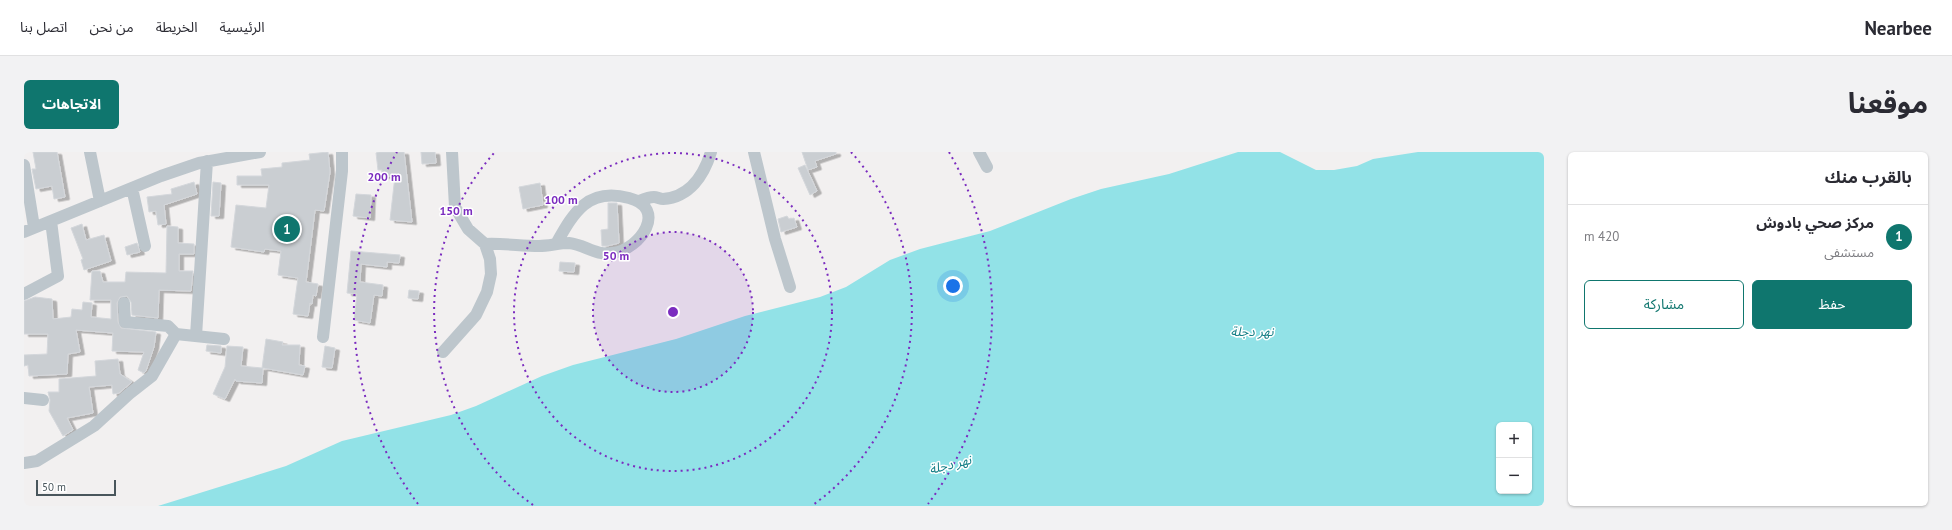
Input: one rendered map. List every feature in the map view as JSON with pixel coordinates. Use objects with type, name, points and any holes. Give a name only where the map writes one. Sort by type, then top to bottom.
[{"type":"street","points":[[90,152],[100,201]]},
{"type":"street","points":[[24,165],[29,230],[132,188],[207,161],[256,152]]},
{"type":"street","points":[[323,337],[342,171],[342,152]]},
{"type":"street","points":[[443,352],[476,315],[487,292],[491,274],[490,259],[485,244],[468,230],[455,207],[452,152]]},
{"type":"street","points":[[639,201],[653,197],[662,199],[683,194],[696,182],[706,167],[711,152]]},
{"type":"street","points":[[754,152],[775,239],[790,287]]},
{"type":"street","points":[[979,152],[988,167]]},
{"type":"street","points":[[196,336],[207,161]]},
{"type":"street","points":[[132,188],[145,246]]},
{"type":"street","points":[[485,244],[542,246],[570,243],[599,254],[614,253],[626,249],[641,237],[648,226],[645,205],[639,201],[613,194],[600,195],[589,200],[570,221],[556,244]]},
{"type":"street","points":[[24,294],[58,276],[51,220]]},
{"type":"street","points":[[124,303],[125,322],[168,326],[176,334],[224,339]]},
{"type":"street","points":[[24,463],[37,461],[94,426],[152,376],[176,334]]},
{"type":"street","points":[[24,398],[42,400]]},
{"type":"water","name":"نهر دجلة","points":[[1238,152],[1280,152],[1316,170],[1334,170],[1357,166],[1373,159],[1418,152],[1544,152],[1544,506],[158,506],[286,466],[342,441],[451,415],[476,406],[542,376],[573,365],[676,339],[745,316],[820,297],[846,287],[890,260],[920,249],[990,231],[1071,199],[1101,189],[1169,174]]},
{"type":"building","points":[[33,152],[57,152],[65,197],[54,199],[52,186],[36,189],[32,169],[36,169]]},
{"type":"building","points":[[328,152],[330,172],[324,211],[315,210],[306,282],[318,284],[316,296],[313,295],[308,316],[293,314],[298,278],[278,275],[281,251],[265,249],[264,252],[231,247],[236,205],[266,208],[269,185],[237,185],[237,176],[262,176],[261,169],[282,167],[282,163],[310,160],[309,154]]},
{"type":"building","points":[[404,152],[412,222],[390,220],[395,176],[382,176],[382,170],[378,170],[376,153]]},
{"type":"building","points":[[421,152],[435,152],[436,163],[422,164]]},
{"type":"building","points":[[802,152],[836,152],[836,154],[815,161],[817,167],[808,170]]},
{"type":"building","points":[[805,165],[817,191],[810,195],[798,168]]},
{"type":"building","points":[[194,182],[197,194],[164,205],[166,224],[158,225],[156,211],[149,212],[147,197],[172,194],[171,189]]},
{"type":"building","points":[[213,182],[221,183],[219,216],[211,216]]},
{"type":"building","points":[[540,183],[543,205],[523,209],[519,187]]},
{"type":"building","points":[[356,194],[371,195],[370,218],[353,216]]},
{"type":"building","points":[[608,203],[617,203],[619,243],[602,246],[601,230],[608,229]]},
{"type":"building","points":[[787,216],[789,219],[794,218],[797,227],[781,232],[778,219]]},
{"type":"building","points":[[82,224],[86,240],[104,235],[111,261],[84,270],[81,260],[83,259],[71,228]]},
{"type":"building","points":[[167,226],[178,227],[178,243],[194,244],[194,254],[179,254],[179,271],[193,271],[191,291],[159,290],[158,318],[132,315],[131,302],[127,296],[120,297],[117,303],[118,322],[121,328],[156,332],[154,347],[146,371],[144,373],[138,370],[144,352],[112,351],[113,333],[76,330],[80,352],[68,354],[67,374],[29,376],[28,365],[24,366],[24,355],[47,354],[48,334],[24,334],[24,301],[35,297],[52,299],[53,319],[71,317],[72,309],[82,310],[83,302],[92,303],[91,317],[111,319],[111,300],[90,300],[92,271],[100,271],[103,282],[125,282],[126,272],[166,273]]},
{"type":"building","points":[[137,243],[140,252],[127,255],[125,247]]},
{"type":"building","points":[[351,251],[400,255],[399,263],[387,262],[387,267],[361,264],[360,282],[383,285],[382,296],[374,295],[370,323],[354,320],[357,294],[347,293]]},
{"type":"building","points":[[560,262],[575,263],[574,272],[559,271]]},
{"type":"building","points":[[409,290],[419,291],[418,299],[408,298]]},
{"type":"building","points":[[266,339],[283,342],[282,345],[300,345],[299,365],[305,366],[303,375],[263,368],[262,383],[236,381],[235,379],[225,399],[213,394],[225,367],[227,346],[243,347],[241,366],[262,368]]},
{"type":"building","points":[[207,345],[221,346],[221,353],[206,351]]},
{"type":"building","points":[[325,346],[335,348],[332,368],[322,367]]},
{"type":"building","points":[[118,359],[120,374],[132,382],[119,393],[113,394],[112,385],[89,387],[93,413],[67,418],[73,430],[63,436],[49,411],[50,400],[48,392],[59,392],[59,379],[96,376],[95,361]]},
{"type":"place","name":"مركز صحي بادوش","points":[[287,229]]}]
